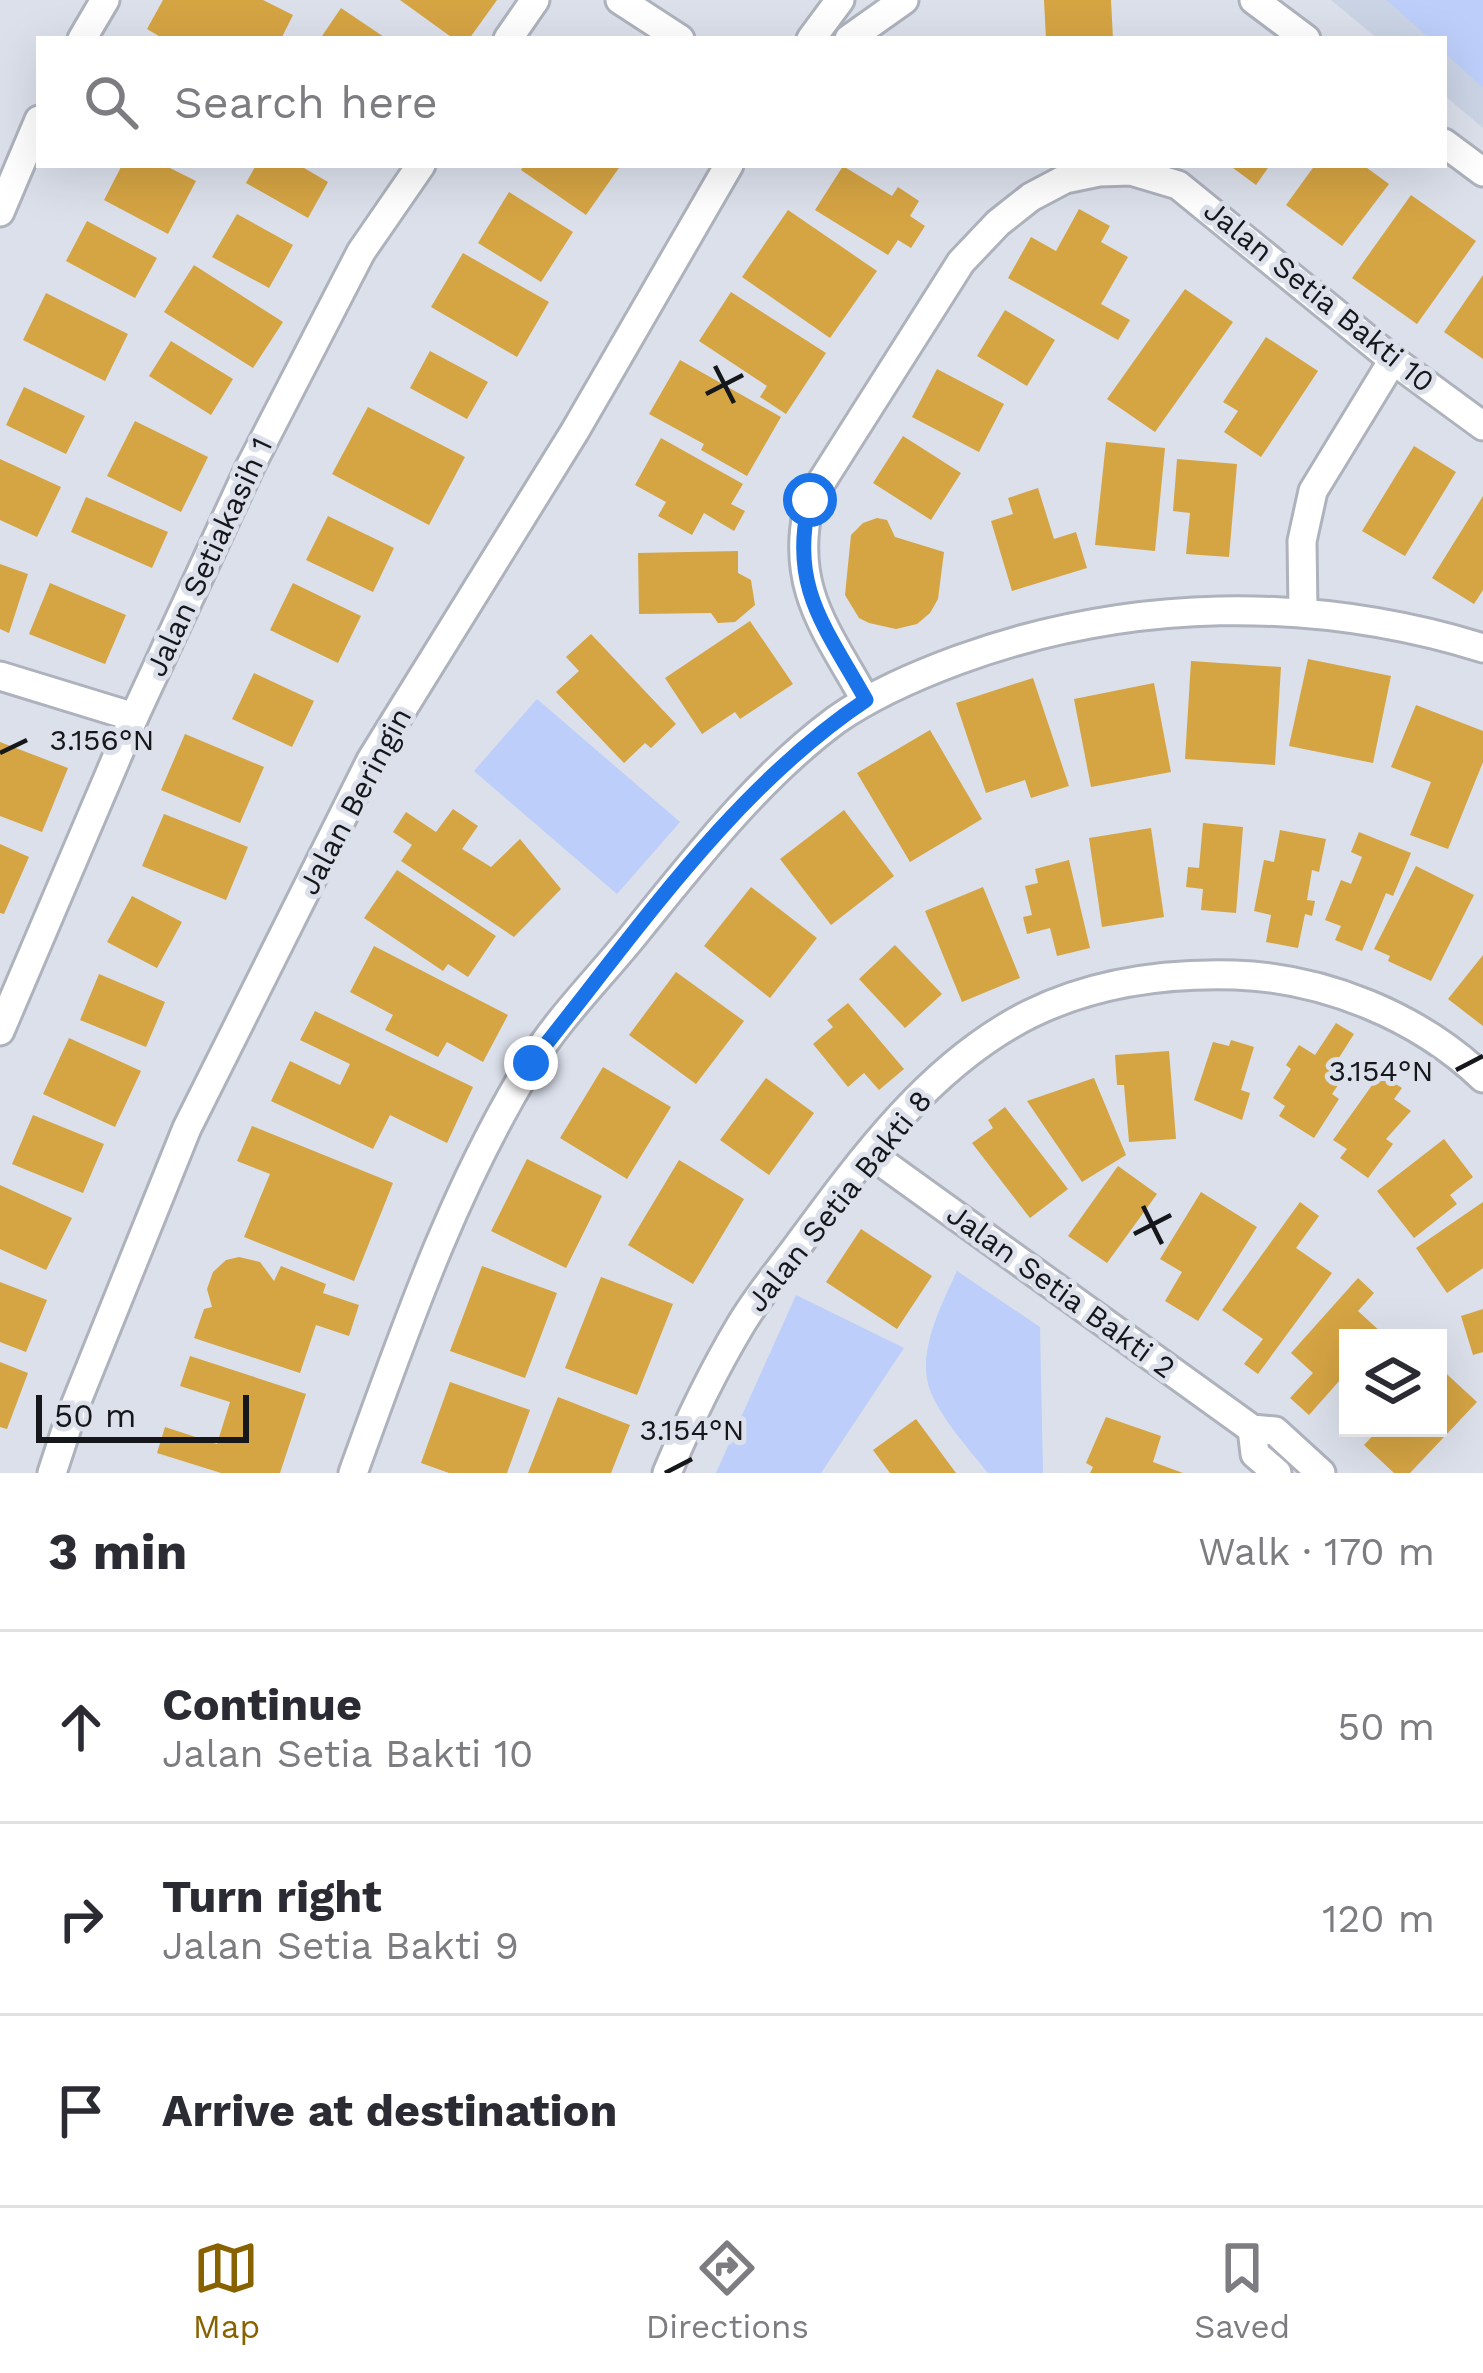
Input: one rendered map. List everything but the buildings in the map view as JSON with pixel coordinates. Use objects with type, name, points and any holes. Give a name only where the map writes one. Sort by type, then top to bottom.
[{"type":"street","points":[[84,36],[105,0]]},
{"type":"street","points":[[510,36],[535,0]]},
{"type":"street","points":[[620,0],[675,36]]},
{"type":"street","points":[[813,36],[840,0]]},
{"type":"street","points":[[853,36],[904,0]]},
{"type":"street","points":[[1254,0],[1302,36]]},
{"type":"street","points":[[0,212],[36,127]]},
{"type":"street","points":[[1447,145],[1483,172]]},
{"type":"street","name":"Jalan Setiakasih 1","points":[[0,1031],[134,717],[250,467],[361,252],[419,168]]},
{"type":"street","name":"Jalan Beringin","points":[[52,1473],[187,1128],[371,760],[575,431],[727,168]]},
{"type":"street","name":"Jalan Setia Bakti 10","points":[[866,700],[812,604],[802,570],[802,531],[810,500],[961,262],[998,223],[1031,197],[1065,179],[1131,171],[1178,185],[1483,426]]},
{"type":"street","points":[[1303,612],[1302,541],[1313,491],[1394,360]]},
{"type":"street","points":[[353,1473],[437,1242],[531,1063],[740,810],[799,752],[866,700],[953,662],[1059,629],[1130,616],[1215,609],[1303,612],[1394,624],[1483,648]]},
{"type":"street","points":[[0,676],[134,717]]},
{"type":"street","name":"Jalan Setia Bakti 8","points":[[667,1473],[690,1418],[741,1323],[869,1153],[950,1065],[1031,1014],[1116,984],[1190,974],[1262,976],[1349,998],[1418,1030],[1483,1078]]},
{"type":"street","name":"Jalan Setia Bakti 2","points":[[869,1153],[1252,1430],[1275,1431],[1322,1473]]},
{"type":"street","name":"Jalan Setia Bakti 2","points":[[1252,1430],[1256,1454],[1277,1473]]},
{"type":"shaded area","points":[[1331,0],[1483,0],[1483,128],[1447,98],[1447,36],[1374,36]]},
{"type":"shaded area","points":[[1387,0],[1483,0],[1483,88],[1447,55],[1447,36],[1427,36]]},
{"type":"shaded area","points":[[537,699],[680,822],[617,894],[474,771]]},
{"type":"shaded area","points":[[957,1271],[1040,1327],[1043,1473],[988,1473],[930,1391],[926,1366],[930,1337]]},
{"type":"shaded area","points":[[796,1295],[904,1348],[821,1473],[716,1473]]},
{"type":"route","points":[[531,1063],[740,810],[781,768],[866,700],[812,604],[802,570],[802,531],[810,500]]}]
